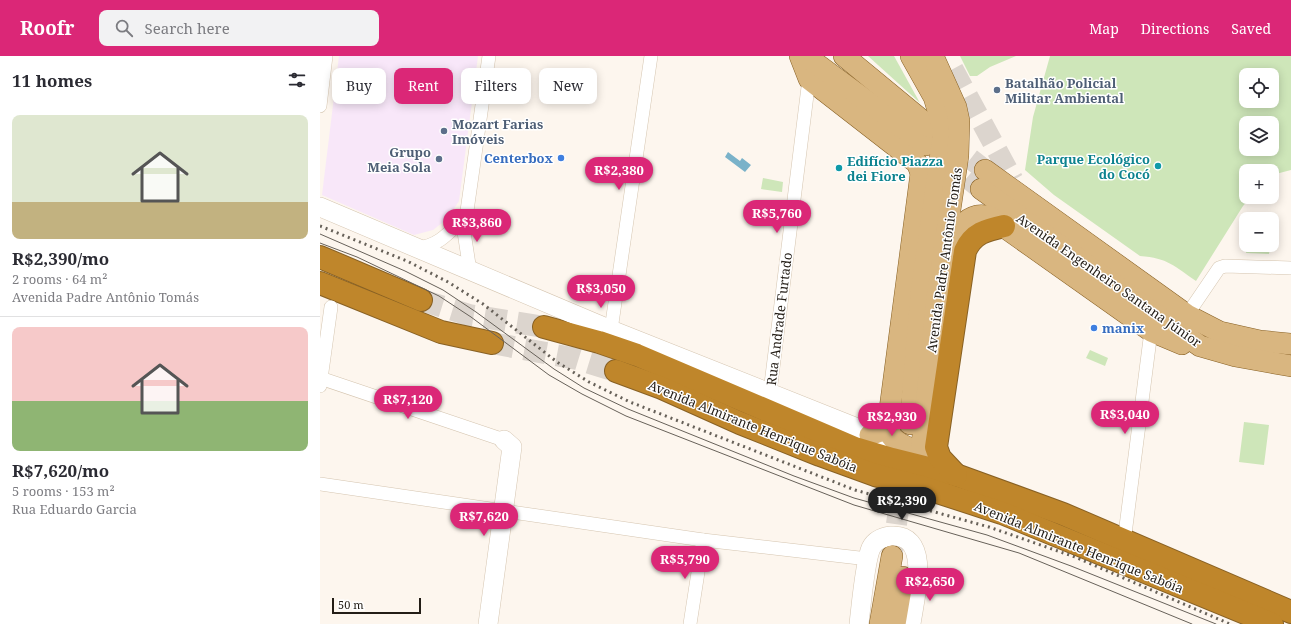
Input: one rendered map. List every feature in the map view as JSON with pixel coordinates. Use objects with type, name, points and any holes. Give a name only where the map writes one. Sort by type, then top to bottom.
[{"type":"highway","points":[[956,475],[940,458],[936,447],[923,440],[965,251],[969,243],[977,234],[986,230],[1004,226]]},
{"type":"highway","points":[[320,257],[421,300]]},
{"type":"highway","points":[[320,283],[442,332],[492,343]]},
{"type":"highway","name":"Avenida Almirante Henrique Sabóia","points":[[544,327],[599,342],[637,355],[855,448],[892,460],[956,475],[1064,514],[1124,542],[1291,612]]},
{"type":"highway","name":"Avenida Almirante Henrique Sabóia","points":[[616,371],[662,388],[769,434],[875,475],[922,487],[1002,513],[1272,624]]},
{"type":"main road","points":[[800,56],[809,79],[917,163],[928,191],[933,211]]},
{"type":"main road","points":[[806,56],[928,136],[848,58]]},
{"type":"main road","name":"Avenida Padre Antônio Tomás","points":[[911,56],[934,97],[944,131],[920,308],[923,440]]},
{"type":"main road","name":"Avenida Padre Antônio Tomás","points":[[923,440],[937,298],[958,156],[959,121],[952,95],[933,56]]},
{"type":"main road","points":[[921,173],[890,416],[890,434],[894,441],[899,444],[924,450],[929,449],[923,440]]},
{"type":"main road","name":"Avenida Engenheiro Santana Júnior","points":[[1291,344],[1260,341],[1220,332],[1187,315],[1026,198],[983,179],[1200,346],[1235,356],[1291,366]]},
{"type":"main road","points":[[1013,180],[1026,198]]},
{"type":"main road","points":[[320,207],[611,330],[855,427],[870,435],[892,460]]},
{"type":"main road","points":[[943,252],[956,231],[966,220],[986,216],[1004,226],[1151,331],[1178,343],[1200,346]]},
{"type":"main road","points":[[904,308],[930,234]]},
{"type":"main road","points":[[870,435],[883,430],[890,416]]},
{"type":"main road","points":[[488,624],[512,447],[504,440]]},
{"type":"main road","points":[[859,624],[868,559],[872,547],[882,538],[898,536],[905,539],[915,548],[918,556],[918,576],[911,624]]},
{"type":"main road","points":[[880,624],[899,557],[895,624]]},
{"type":"street","points":[[320,106],[326,56]]},
{"type":"street","points":[[470,271],[464,243],[466,216],[489,56]]},
{"type":"street","points":[[611,330],[651,56]]},
{"type":"street","name":"Rua Andrade Furtado","points":[[770,392],[809,79]]},
{"type":"street","points":[[416,248],[428,247],[436,244],[466,216]]},
{"type":"street","points":[[1187,315],[1219,268],[1225,266],[1291,268]]},
{"type":"street","points":[[331,307],[320,381],[504,440]]},
{"type":"street","points":[[1124,542],[1151,331]]},
{"type":"street","points":[[320,484],[503,512],[703,540],[868,559]]},
{"type":"street","points":[[690,624],[703,540]]},
{"type":"shaded area","points":[[339,56],[478,56],[476,68],[461,68],[461,104],[472,104],[459,201],[447,219],[433,230],[414,235],[322,195],[333,104],[386,104],[386,68],[338,68]]},
{"type":"green space","points":[[868,56],[894,56],[920,103]]},
{"type":"green space","points":[[960,56],[1016,56],[990,67],[977,76],[970,76]]},
{"type":"green space","name":"Parque Ecológico do Cocó","points":[[1050,56],[1291,56],[1291,170],[1279,173],[1279,164],[1239,164],[1239,204],[1245,204],[1196,281],[1176,267],[1164,261],[1140,256],[1054,195],[1025,170],[1033,117]]},
{"type":"green space","points":[[763,178],[783,182],[782,192],[761,189]]},
{"type":"green space","points":[[1246,252],[1269,252],[1269,254]]},
{"type":"green space","points":[[1090,350],[1108,358],[1105,366],[1086,358]]},
{"type":"green space","points":[[1244,422],[1269,425],[1264,465],[1239,462]]},
{"type":"water","points":[[728,152],[740,161],[742,158],[751,165],[745,172],[725,157]]},
{"type":"tunnel","points":[[953,69],[1013,180]]},
{"type":"tunnel","points":[[946,140],[985,170]]},
{"type":"tunnel","points":[[943,158],[981,189]]},
{"type":"tunnel","points":[[421,300],[469,315],[544,327]]},
{"type":"tunnel","points":[[492,343],[577,359],[616,371]]},
{"type":"tunnel","points":[[892,555],[905,465]]},
{"type":"tram line","points":[[320,234],[405,271],[443,290],[476,312],[554,369],[584,388],[628,409],[794,476],[854,498],[987,535],[1071,566],[1216,624]]},
{"type":"tram line","points":[[320,243],[357,257],[439,296],[471,317],[549,375],[582,394],[626,416],[854,505],[1019,553],[1192,624]]},
{"type":"railway","points":[[320,226],[407,261],[448,282],[483,304],[557,362],[589,382],[630,402],[855,490],[989,527],[1075,557],[1230,624]]},
{"type":"place","name":"Batalhão Policial Militar Ambiental","points":[[997,90]]},
{"type":"place","name":"Mozart Farias Imóveis","points":[[444,131]]},
{"type":"place","name":"Centerbox","points":[[561,158]]},
{"type":"place","name":"Grupo Meia Sola","points":[[439,159]]},
{"type":"place","name":"Parque Ecológico do Cocó","points":[[1158,166]]},
{"type":"place","name":"Edifício Piazza dei Fiore","points":[[839,168]]},
{"type":"place","name":"manix","points":[[1094,328]]}]
